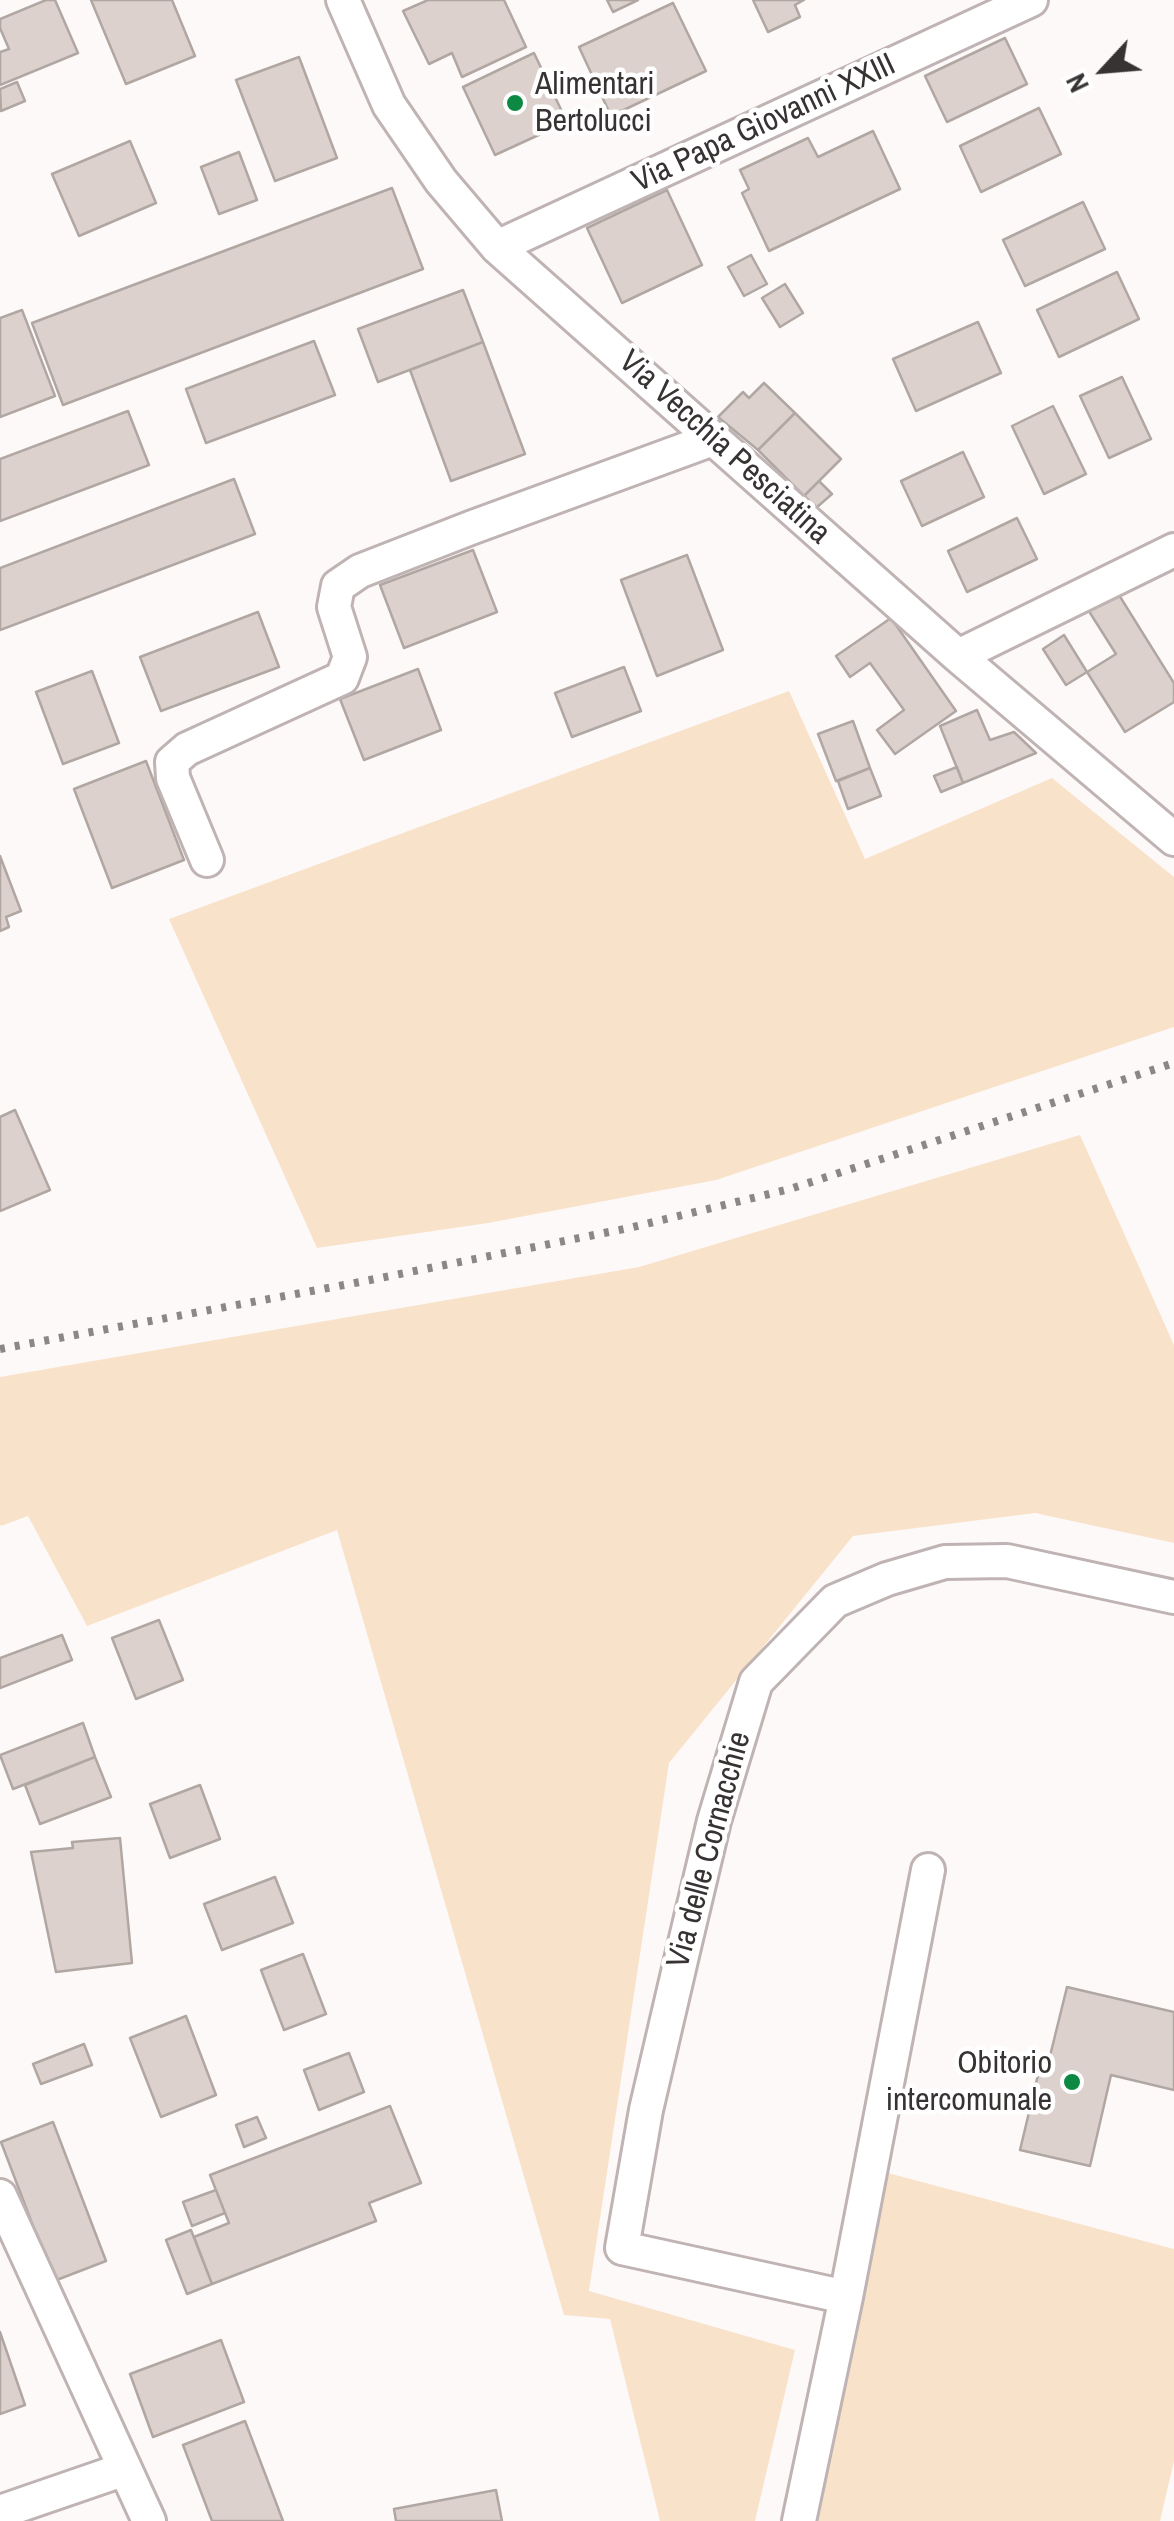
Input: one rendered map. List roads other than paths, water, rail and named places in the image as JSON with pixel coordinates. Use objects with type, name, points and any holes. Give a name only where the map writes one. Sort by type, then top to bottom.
[{"type":"street","name":"Via Vecchia Pesciatina","points":[[343,0],[389,104],[442,181],[497,247],[958,656],[1174,839]]},
{"type":"street","name":"Via Papa Giovanni XXIII","points":[[497,247],[1032,0]]},
{"type":"street","points":[[207,860],[173,778],[172,762],[186,750],[342,678],[350,657],[334,608],[338,586],[360,571],[392,558],[714,439]]},
{"type":"street","points":[[958,656],[1174,550]]},
{"type":"street","name":"Via delle Cornacchie","points":[[846,2297],[622,2248],[646,2110],[705,1857],[756,1682],[835,1602],[888,1579],[945,1562],[1007,1561],[1174,1597]]},
{"type":"street","points":[[799,2521],[928,1870]]},
{"type":"street","points":[[0,2196],[149,2521]]},
{"type":"street","points":[[0,2512],[125,2469]]},
{"type":"railway","points":[[0,1349],[629,1228],[790,1189],[1174,1063]]},
{"type":"place","name":"Alimentari Bertolucci","points":[[515,103]]},
{"type":"place","name":"Obitorio intercomunale","points":[[1072,2082]]}]
